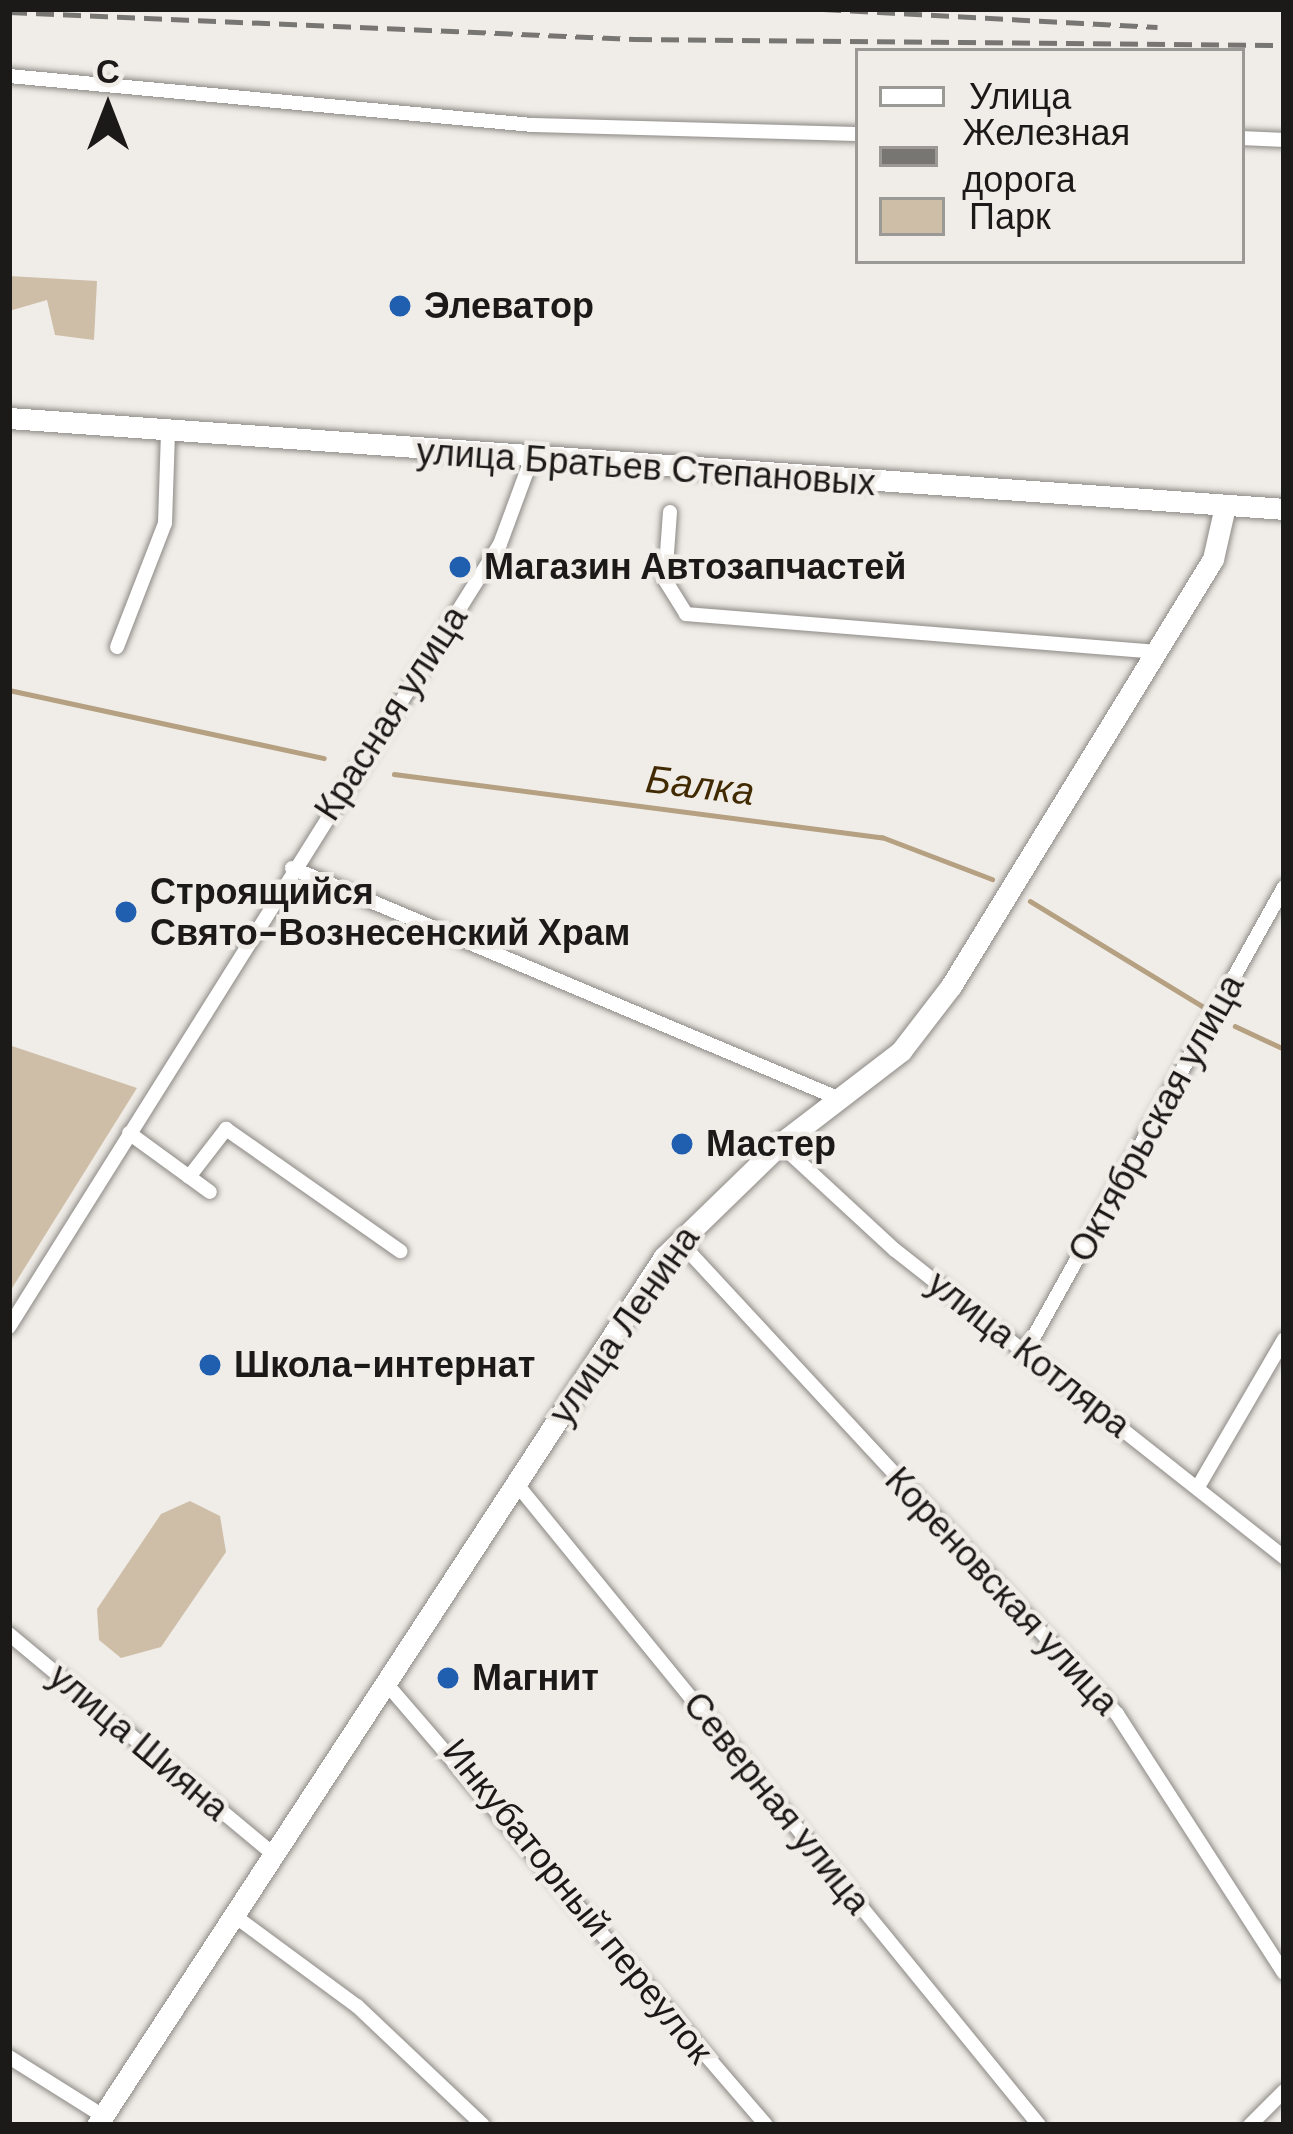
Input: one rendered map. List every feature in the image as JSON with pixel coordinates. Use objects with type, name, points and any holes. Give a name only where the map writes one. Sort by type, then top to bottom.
[{"type":"main road","name":"улица Братьев Степановых","points":[[9,418],[532,460],[1284,509]]},
{"type":"main road","name":"улица Ленина","points":[[100,2121],[268,1850],[679,1241],[780,1144],[901,1051],[951,986],[1224,538],[1225,506]]},
{"type":"street","points":[[9,76],[532,125],[855,134]]},
{"type":"street","points":[[1245,138],[1284,140]]},
{"type":"street","points":[[117,647],[165,524],[168,430]]},
{"type":"street","name":"Красная улица","points":[[9,1327],[292,868],[500,544],[532,460]]},
{"type":"street","points":[[670,512],[665,580],[686,614],[1157,652]]},
{"type":"street","points":[[292,868],[840,1100]]},
{"type":"street","name":"Октябрьская улица","points":[[1028,1349],[1284,887]]},
{"type":"street","points":[[189,1177],[226,1129],[400,1251]]},
{"type":"street","points":[[129,1133],[210,1192]]},
{"type":"street","name":"улица Котляра","points":[[780,1144],[1284,1557]]},
{"type":"street","name":"Кореновская улица","points":[[679,1241],[1117,1714],[1284,1973]]},
{"type":"street","points":[[1198,1487],[1284,1339]]},
{"type":"street","name":"Северная улица","points":[[515,1482],[1039,2125]]},
{"type":"street","name":"улица Шияна","points":[[9,1634],[268,1850]]},
{"type":"street","name":"Инкубаторный переулок","points":[[385,1682],[766,2125]]},
{"type":"street","points":[[232,1914],[357,2006],[484,2125]]},
{"type":"street","points":[[9,2057],[100,2121]]},
{"type":"street","points":[[1250,2125],[1284,2091]]},
{"type":"green space","points":[[9,276],[97,281],[94,340],[55,335],[47,300],[9,311]]},
{"type":"green space","points":[[9,1045],[137,1088],[9,1293]]},
{"type":"green space","points":[[190,1501],[220,1516],[226,1552],[161,1647],[121,1658],[99,1640],[97,1609],[161,1514]]},
{"type":"waterway","name":"Балка","points":[[9,690],[324,758]]},
{"type":"waterway","name":"Балка","points":[[394,774],[882,837],[992,879]]},
{"type":"waterway","name":"Балка","points":[[1030,901],[1202,1006]]},
{"type":"waterway","name":"Балка","points":[[1235,1026],[1284,1049]]},
{"type":"railway","points":[[823,9],[1158,27]]},
{"type":"railway","points":[[9,12],[634,39],[1284,45]]},
{"type":"place","name":"Элеватор","points":[[400,306]]},
{"type":"place","name":"Магазин Автозапчастей","points":[[460,567]]},
{"type":"place","name":"Строящийся Свято-Вознесенский Храм","points":[[126,912]]},
{"type":"place","name":"Мастер","points":[[682,1144]]},
{"type":"place","name":"Школа-интернат","points":[[210,1365]]},
{"type":"place","name":"Магнит","points":[[448,1678]]}]
